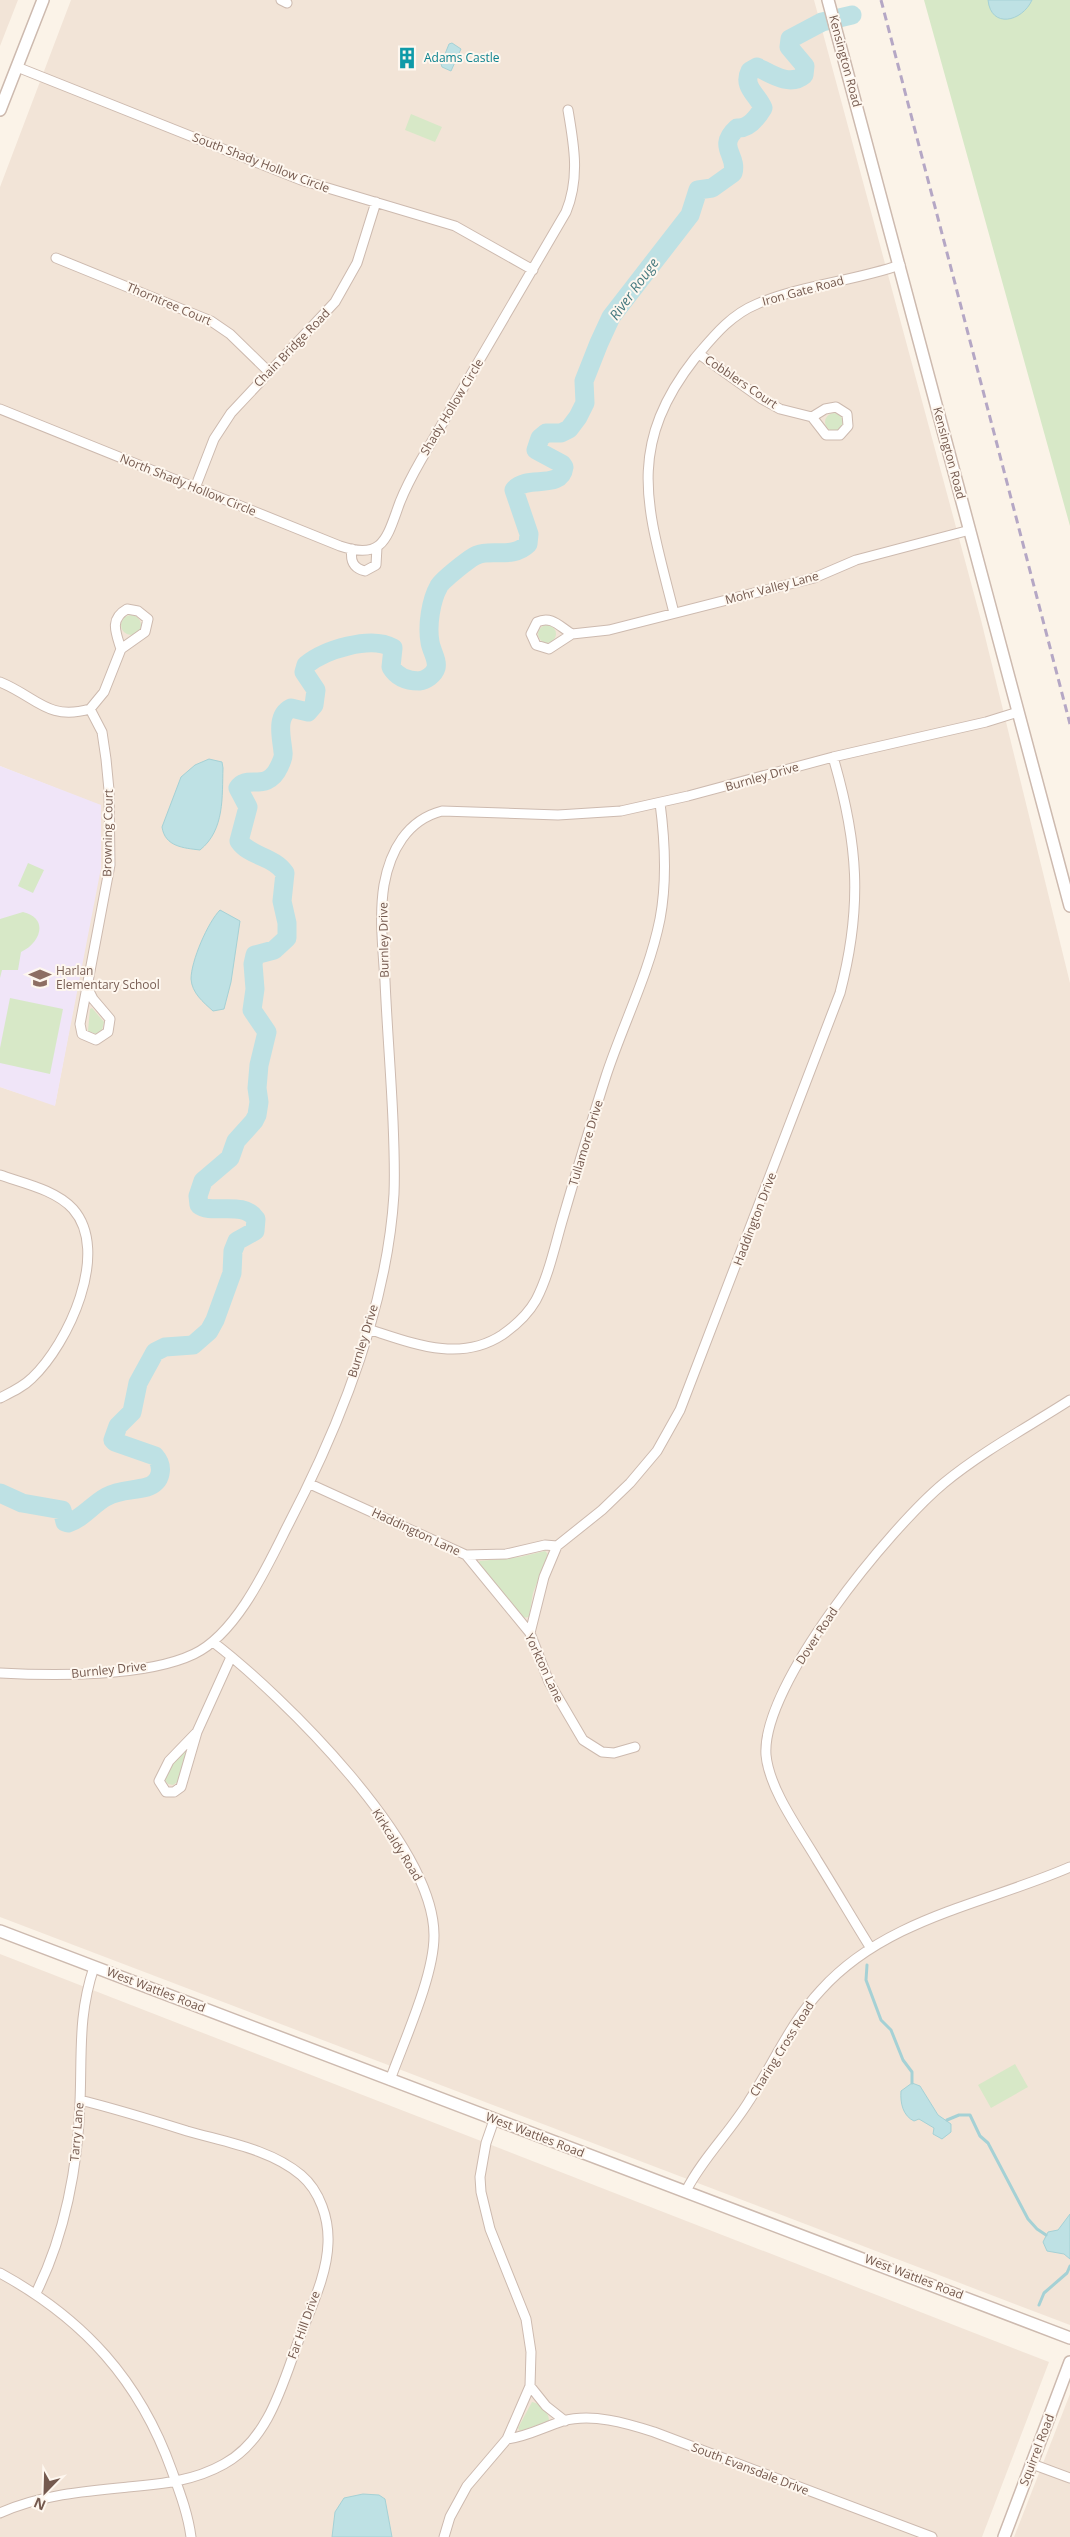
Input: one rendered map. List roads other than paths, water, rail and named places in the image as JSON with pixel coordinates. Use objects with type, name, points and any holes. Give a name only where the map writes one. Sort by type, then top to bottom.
[{"type":"street","points":[[0,110],[42,0]]},
{"type":"street","name":"Kensington Road","points":[[829,4],[1070,906]]},
{"type":"street","name":"South Shady Hollow Circle","points":[[16,68],[300,180],[455,226],[533,270]]},
{"type":"street","name":"Shady Hollow Circle","points":[[352,549],[352,562],[355,567],[365,571],[376,565],[378,547],[389,534],[400,501],[421,460],[566,212],[573,192],[575,158],[568,110]]},
{"type":"street","name":"Chain Bridge Road","points":[[195,488],[223,424],[239,403],[336,302],[357,263],[376,202]]},
{"type":"street","name":"Thorntree Court","points":[[56,258],[211,321],[230,334],[269,372]]},
{"type":"street","name":"Iron Gate Road","points":[[674,613],[648,508],[648,458],[652,439],[666,403],[699,354],[729,321],[758,303],[900,264]]},
{"type":"street","name":"Cobblers Court","points":[[699,354],[762,399],[780,408],[812,417]]},
{"type":"street","name":"North Shady Hollow Circle","points":[[0,409],[352,549],[359,551],[378,547]]},
{"type":"street","name":"Mohr Valley Lane","points":[[572,634],[602,632],[807,580],[856,560],[970,530]]},
{"type":"street","points":[[0,682],[52,712],[70,714],[90,710],[104,692],[121,649],[145,632],[148,620],[138,611],[127,609],[118,615],[115,622],[115,634],[121,649]]},
{"type":"street","name":"Browning Court","points":[[87,987],[93,999],[110,1019],[108,1032],[96,1040],[87,1038],[80,1031],[87,987],[108,879],[110,790],[104,744],[99,726],[90,710]]},
{"type":"street","name":"Burnley Drive","points":[[0,1673],[63,1675],[125,1669],[180,1659],[213,1642],[228,1627],[246,1600],[273,1555],[310,1484],[338,1416],[368,1329],[380,1284],[394,1193],[393,1122],[382,925],[384,888],[388,866],[397,846],[416,822],[427,815],[442,811],[558,815],[621,810],[660,803],[833,757],[986,722],[1018,712]]},
{"type":"street","name":"Haddington Drive","points":[[530,1633],[542,1584],[557,1546],[619,1494],[657,1451],[668,1433],[705,1349],[840,993],[854,927],[856,882],[851,827],[833,757]]},
{"type":"street","name":"Tullamore Drive","points":[[368,1329],[434,1348],[461,1350],[487,1343],[501,1336],[516,1324],[535,1300],[550,1263],[606,1076],[656,937],[663,901],[664,879],[660,803]]},
{"type":"street","points":[[0,1175],[47,1193],[66,1203],[84,1226],[89,1250],[88,1267],[78,1298],[53,1353],[25,1384],[0,1398]]},
{"type":"street","name":"Dover Road","points":[[870,1947],[796,1827],[771,1775],[766,1756],[766,1743],[774,1711],[796,1668],[826,1620],[877,1552],[912,1512],[970,1463],[1070,1400]]},
{"type":"street","name":"Haddington Lane","points":[[310,1484],[466,1555],[506,1554],[545,1545],[557,1546]]},
{"type":"street","name":"Yorkton Lane","points":[[466,1555],[530,1633],[549,1682],[583,1740],[602,1752],[614,1753],[635,1747]]},
{"type":"street","points":[[197,1732],[163,1769],[159,1781],[166,1792],[174,1792],[181,1787],[197,1732],[231,1657],[213,1642]]},
{"type":"street","name":"Kirkcaldy Road","points":[[231,1657],[277,1697],[322,1743],[355,1782],[407,1856],[427,1897],[434,1928],[431,1958],[390,2080]]},
{"type":"street","name":"Charing Cross Road","points":[[686,2192],[693,2177],[747,2105],[807,2006],[831,1979],[870,1947],[913,1925],[1008,1892],[1070,1867]]},
{"type":"street","name":"West Wattles Road","points":[[0,1931],[1070,2338]]},
{"type":"street","name":"Tarry Lane","points":[[36,2293],[56,2243],[71,2185],[77,2151],[82,2016],[84,1998],[94,1967]]},
{"type":"street","name":"Far Hill Drive","points":[[0,2513],[24,2504],[76,2492],[176,2482],[201,2476],[235,2458],[246,2448],[261,2428],[282,2386],[321,2276],[328,2244],[326,2220],[320,2202],[309,2184],[293,2169],[273,2157],[80,2100]]},
{"type":"street","points":[[444,2537],[450,2517],[467,2486],[507,2439],[530,2386],[532,2352],[526,2319],[490,2229],[481,2192],[480,2177],[486,2143],[494,2120]]},
{"type":"street","points":[[0,2273],[36,2293],[93,2341],[133,2389],[158,2433],[185,2508],[191,2537]]},
{"type":"street","name":"Squirrel Road","points":[[1004,2537],[1070,2362]]},
{"type":"street","points":[[530,2386],[546,2406],[565,2420]]},
{"type":"street","points":[[507,2439],[517,2438],[565,2420]]},
{"type":"street","name":"South Evansdale Drive","points":[[565,2420],[607,2420],[638,2427],[932,2537]]},
{"type":"street","points":[[1032,2464],[1070,2478]]},
{"type":"water","points":[[988,0],[1032,0],[1021,13],[1014,17],[1001,19],[990,9]]},
{"type":"water","points":[[452,43],[461,49],[451,71],[442,67],[441,64],[449,44]]},
{"type":"water","points":[[209,759],[222,762],[223,768],[222,801],[214,833],[200,850],[171,843],[164,834],[162,827],[181,777],[195,765]]},
{"type":"water","points":[[220,910],[240,921],[231,982],[224,1009],[213,1011],[193,989],[191,979],[194,962],[201,942],[210,923]]},
{"type":"water","points":[[912,2083],[920,2086],[938,2115],[951,2124],[951,2132],[942,2139],[933,2134],[934,2128],[919,2119],[914,2121],[907,2116],[901,2100],[901,2091]]},
{"type":"water","points":[[1070,2214],[1070,2259],[1064,2254],[1047,2251],[1043,2242],[1048,2232],[1058,2230]]},
{"type":"water","points":[[363,2494],[379,2495],[385,2499],[392,2537],[332,2537],[335,2512],[344,2498]]},
{"type":"waterway","name":"River Rouge","points":[[0,1493],[22,1503],[62,1510],[65,1522],[68,1523],[111,1494],[147,1487],[156,1482],[160,1474],[158,1460],[155,1456],[115,1442],[113,1440],[118,1426],[132,1412],[138,1383],[155,1352],[165,1347],[193,1345],[209,1331],[215,1320],[232,1273],[233,1251],[237,1241],[255,1231],[256,1219],[251,1213],[236,1209],[204,1208],[199,1205],[198,1196],[203,1181],[230,1158],[236,1141],[257,1115],[259,1065],[267,1032],[252,1010],[255,989],[253,964],[255,955],[274,950],[287,938],[287,923],[282,901],[285,873],[275,863],[249,850],[239,841],[248,807],[238,788],[246,782],[263,781],[274,775],[283,755],[281,728],[283,716],[291,708],[308,712],[314,705],[316,690],[304,672],[306,665],[324,654],[348,646],[373,643],[384,644],[393,648],[391,667],[403,678],[419,681],[432,675],[436,665],[430,642],[429,621],[432,605],[439,586],[456,569],[477,555],[516,551],[528,544],[529,534],[514,490],[519,485],[550,481],[561,474],[564,467],[562,464],[536,450],[540,438],[546,433],[561,433],[569,429],[578,417],[585,403],[584,381],[611,317],[690,215],[698,190],[712,188],[733,173],[734,167],[728,141],[737,128],[748,125],[763,108],[749,86],[748,77],[750,71],[757,67],[787,80],[799,78],[804,75],[805,66],[789,47],[790,39],[822,22],[852,15]]},
{"type":"waterway","points":[[867,1965],[866,1980],[881,2020],[891,2030],[903,2060],[912,2072],[912,2083]]},
{"type":"waterway","points":[[947,2120],[959,2115],[970,2115],[980,2136],[988,2143],[1028,2219],[1046,2235]]},
{"type":"waterway","points":[[1039,2305],[1044,2293],[1067,2273],[1070,2266]]},
{"type":"railway","points":[[881,0],[1070,724]]},
{"type":"place","name":"Adams Castle","points":[[407,58]]},
{"type":"place","name":"Harlan Elementary School","points":[[40,978]]}]
